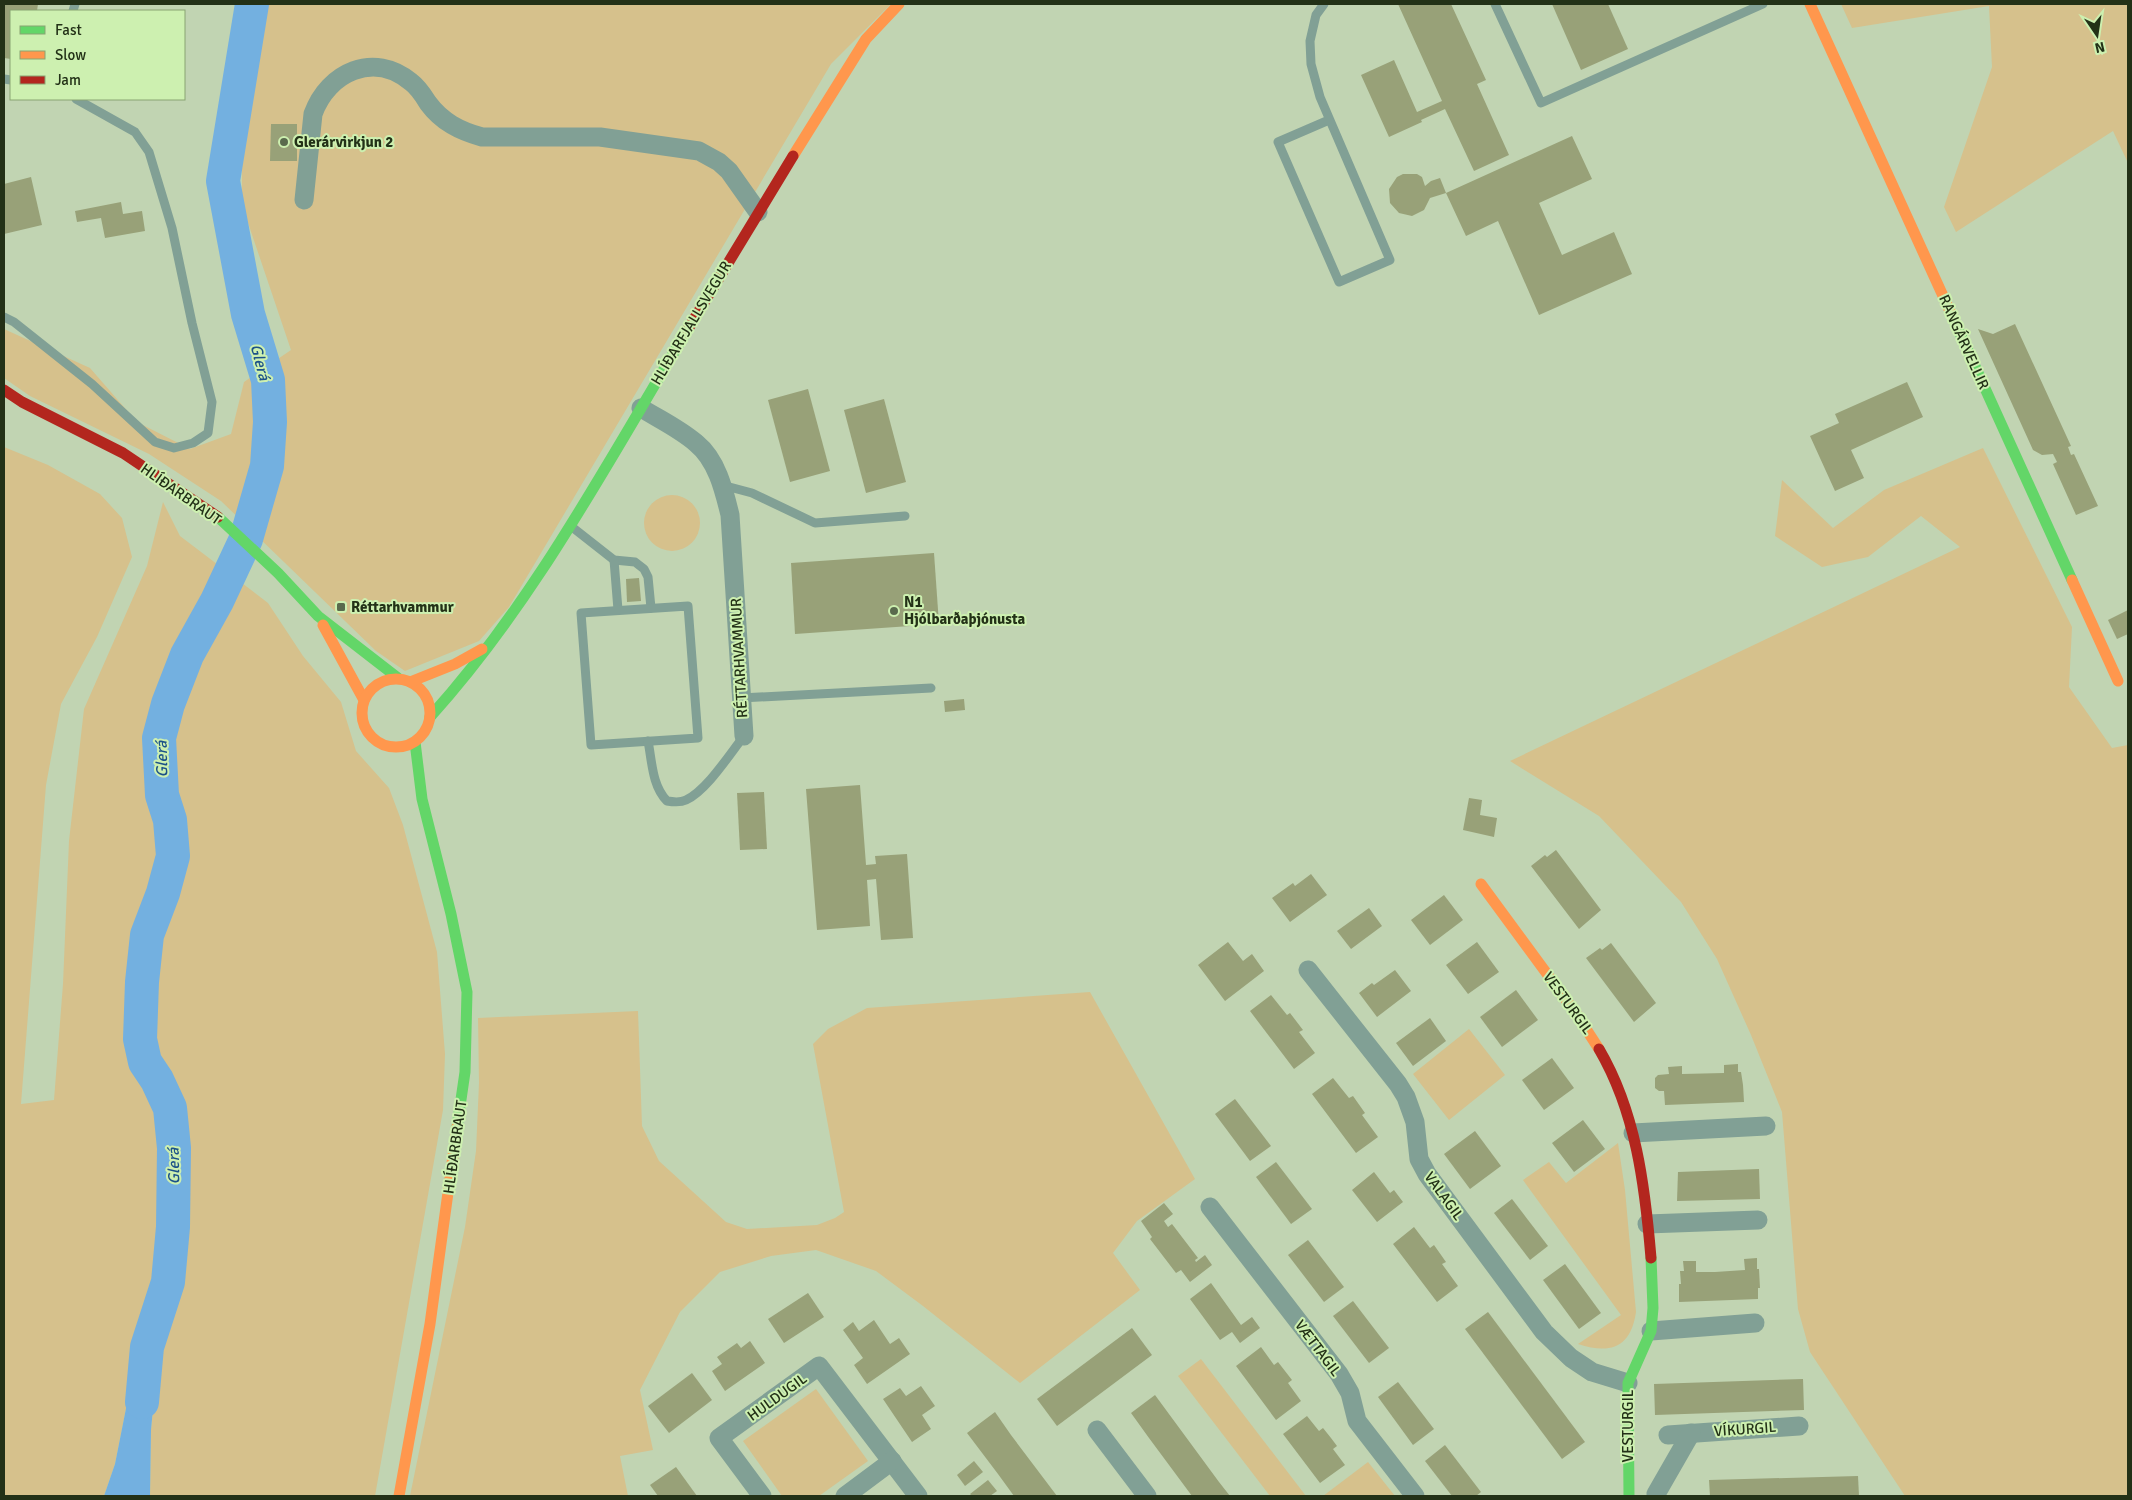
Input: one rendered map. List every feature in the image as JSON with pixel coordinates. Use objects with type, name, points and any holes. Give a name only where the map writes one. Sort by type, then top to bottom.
[{"type":"main road","name":"HLÍÐARFJALLSVEGUR","points":[[430,717],[467,676],[531,588],[758,212],[866,39],[899,4]]},
{"type":"main road","name":"RANGÁRVELLIR","points":[[1810,4],[2118,681]]},
{"type":"main road","points":[[4,390],[22,402]]},
{"type":"main road","points":[[4,397],[22,402]]},
{"type":"main road","name":"HLÍÐARBRAUT","points":[[22,402],[123,453],[215,514],[278,573],[318,616],[398,678],[410,682],[419,688],[426,696],[430,706],[430,717]]},
{"type":"main road","name":"HLÍÐARBRAUT","points":[[318,616],[364,700],[362,721],[366,730],[377,741],[391,747],[399,761]]},
{"type":"main road","name":"HLÍÐARFJALLSVEGUR","points":[[410,682],[455,664],[487,646]]},
{"type":"main road","points":[[364,700],[369,691],[377,684],[387,679],[398,678]]},
{"type":"main road","points":[[391,747],[399,747],[415,742],[427,726],[430,717]]},
{"type":"main road","name":"HLÍÐARBRAUT","points":[[399,1496],[430,1324],[465,1062],[467,992],[451,914],[422,799],[415,742]]},
{"type":"main road","name":"HLÍÐARBRAUT","points":[[408,775],[422,799]]},
{"type":"main road","name":"VESTURGIL","points":[[1481,884],[1579,1016],[1604,1055],[1621,1092],[1633,1133],[1647,1224],[1652,1294],[1651,1331],[1643,1351],[1632,1370],[1628,1383],[1629,1494]]},
{"type":"street","points":[[304,200],[313,114],[317,102],[332,83],[342,75],[354,70],[378,68],[396,73],[412,82],[435,112],[450,124],[468,134],[482,137],[600,137],[699,151],[729,170],[758,212]]},
{"type":"street","name":"RÉTTARHVAMMUR","points":[[641,408],[697,443],[709,457],[722,485],[730,515],[744,736]]},
{"type":"street","name":"VALAGIL","points":[[1308,970],[1398,1084],[1412,1110],[1417,1131],[1419,1159],[1427,1174],[1544,1332],[1571,1358],[1592,1372],[1628,1383]]},
{"type":"street","points":[[1633,1133],[1766,1126]]},
{"type":"street","name":"VÆTTAGIL","points":[[1210,1206],[1339,1374],[1350,1392],[1357,1422],[1415,1496]]},
{"type":"street","points":[[1647,1224],[1758,1220]]},
{"type":"street","points":[[1651,1331],[1755,1324]]},
{"type":"street","name":"HULDUGIL","points":[[762,1496],[720,1438],[819,1366],[918,1496]]},
{"type":"street","name":"VÍKURGIL","points":[[1668,1435],[1799,1426]]},
{"type":"street","points":[[1096,1430],[1147,1496]]},
{"type":"street","points":[[1629,1494],[1644,1492],[1659,1495],[1691,1433]]},
{"type":"street","points":[[845,1496],[892,1461]]},
{"type":"lane","points":[[1324,4],[1316,15],[1310,41],[1311,64],[1320,97],[1329,120],[1390,260],[1339,282],[1278,142],[1329,120]]},
{"type":"lane","points":[[1495,4],[1540,103],[1763,4]]},
{"type":"lane","points":[[4,317],[14,322],[92,384],[155,442],[174,448],[193,443],[208,433],[212,402],[192,323],[172,228],[149,152],[135,132],[78,100]]},
{"type":"lane","points":[[722,485],[752,493],[815,524],[905,516]]},
{"type":"lane","points":[[570,525],[614,560],[635,562],[644,568],[648,577],[651,608]]},
{"type":"lane","points":[[614,560],[618,610]]},
{"type":"lane","points":[[688,606],[698,738],[590,745],[581,613],[651,608],[688,606]]},
{"type":"lane","points":[[741,698],[931,688]]},
{"type":"lane","points":[[648,741],[656,783],[661,795],[667,801],[676,802],[686,800],[702,788],[744,736]]},
{"type":"shaded area","points":[[262,4],[891,4],[831,64],[509,607],[479,641],[405,671],[376,651],[221,501],[149,454],[30,396],[4,378],[4,329],[90,368],[137,422],[190,449],[231,434],[244,382],[291,350],[242,205],[242,118]]},
{"type":"shaded area","points":[[1841,4],[2128,4],[2128,163],[2113,131],[1956,232],[1944,207],[1992,67],[1989,6],[1852,28]]},
{"type":"shaded area","points":[[4,447],[48,465],[100,494],[122,518],[132,557],[97,637],[61,704],[46,785],[21,1104],[54,1100],[63,984],[69,841],[84,709],[147,566],[163,502],[180,536],[268,603],[303,656],[341,702],[356,751],[389,788],[403,825],[437,952],[445,1054],[443,1110],[375,1496],[150,1496],[151,1430],[157,1366],[138,1349],[115,1464],[104,1496],[4,1496]]},
{"type":"shaded area","points":[[1983,448],[2072,627],[2069,687],[2112,748],[2128,745],[2128,1496],[1905,1496],[1810,1352],[1798,1309],[1782,1112],[1751,1035],[1717,959],[1681,902],[1599,816],[1510,761],[1960,547],[1921,516],[1868,557],[1822,567],[1775,536],[1782,480],[1833,528],[1884,490]]},
{"type":"shaded area","points":[[666,495],[678,495],[688,499],[696,507],[700,523],[696,539],[688,547],[678,551],[666,551],[656,547],[648,539],[644,529],[644,517],[648,507],[656,499]]},
{"type":"shaded area","points":[[1090,992],[1195,1179],[1137,1221],[1113,1253],[1140,1290],[1020,1383],[876,1271],[816,1250],[771,1256],[720,1272],[680,1312],[640,1390],[653,1450],[620,1456],[628,1496],[410,1496],[465,1227],[476,1151],[479,1083],[478,1018],[638,1011],[642,1126],[659,1161],[726,1222],[747,1229],[817,1225],[835,1218],[844,1212],[813,1044],[828,1029],[867,1008]]},
{"type":"shaded area","points":[[1469,1029],[1505,1075],[1449,1120],[1413,1074]]},
{"type":"shaded area","points":[[1618,1143],[1625,1190],[1636,1312],[1633,1324],[1624,1340],[1610,1348],[1600,1349],[1578,1344],[1621,1315],[1523,1180],[1549,1162],[1566,1183]]},
{"type":"shaded area","points":[[1201,1359],[1306,1496],[1270,1496],[1178,1376]]},
{"type":"shaded area","points":[[816,1389],[868,1461],[819,1496],[782,1496],[743,1441]]},
{"type":"shaded area","points":[[1368,1462],[1395,1496],[1323,1496]]},
{"type":"water","points":[[138,1348],[157,1366],[151,1430],[150,1496],[104,1496],[115,1464]]},
{"type":"building","points":[[4,4],[38,4],[37,10],[10,10],[10,59],[4,58]]},
{"type":"building","points":[[1398,4],[1451,4],[1486,80],[1477,84],[1509,155],[1474,171],[1445,109],[1389,137],[1361,75],[1394,60],[1417,112],[1442,101]]},
{"type":"building","points":[[1552,4],[1608,4],[1628,49],[1581,70]]},
{"type":"building","name":"Glerárvirkjun 2","points":[[271,124],[297,124],[297,161],[270,161]]},
{"type":"building","points":[[1572,136],[1592,179],[1539,203],[1562,255],[1614,232],[1632,274],[1539,315],[1498,221],[1466,236],[1446,193]]},
{"type":"building","points":[[1403,174],[1417,174],[1422,177],[1425,186],[1431,181],[1440,178],[1446,193],[1430,198],[1424,210],[1412,216],[1399,213],[1390,203],[1389,189],[1397,177]]},
{"type":"building","points":[[31,177],[42,225],[4,234],[4,184]]},
{"type":"building","points":[[121,202],[123,214],[142,211],[145,231],[105,238],[101,218],[77,222],[75,211]]},
{"type":"building","points":[[2015,324],[2071,446],[2068,447],[2071,455],[2074,454],[2098,506],[2076,515],[2053,464],[2057,462],[2053,454],[2042,455],[2033,450],[1978,329],[1993,334]]},
{"type":"building","points":[[1907,382],[1923,417],[1851,450],[1864,478],[1835,491],[1810,436],[1839,423],[1835,414]]},
{"type":"building","points":[[808,389],[830,471],[790,482],[768,400]]},
{"type":"building","points":[[884,399],[906,482],[866,493],[844,410]]},
{"type":"building","points":[[934,553],[939,624],[795,634],[791,563]]},
{"type":"building","points":[[639,578],[641,601],[627,602],[626,579]]},
{"type":"building","points":[[2128,610],[2128,634],[2117,639],[2108,620]]},
{"type":"building","points":[[964,699],[965,710],[945,712],[944,701]]},
{"type":"building","points":[[860,785],[866,865],[876,864],[875,856],[907,854],[913,938],[881,940],[876,879],[867,880],[870,926],[817,930],[806,789]]},
{"type":"building","points":[[764,792],[767,849],[740,850],[737,793]]},
{"type":"building","points":[[1469,798],[1482,800],[1480,815],[1497,818],[1494,837],[1463,830]]},
{"type":"building","points":[[1556,850],[1601,910],[1579,929],[1531,866],[1545,855],[1547,857]]},
{"type":"building","points":[[1311,874],[1327,895],[1290,922],[1272,898],[1293,883],[1295,886]]},
{"type":"building","points":[[1444,895],[1463,920],[1430,945],[1411,920]]},
{"type":"building","points":[[1369,908],[1382,926],[1351,949],[1337,931]]},
{"type":"building","points":[[1228,942],[1243,961],[1252,954],[1264,971],[1225,1001],[1198,965]]},
{"type":"building","points":[[1477,942],[1499,972],[1468,994],[1446,965]]},
{"type":"building","points":[[1611,943],[1656,1003],[1634,1022],[1586,958]]},
{"type":"building","points":[[1395,970],[1411,991],[1377,1017],[1359,993]]},
{"type":"building","points":[[1516,990],[1538,1020],[1502,1047],[1480,1017]]},
{"type":"building","points":[[1271,995],[1287,1015],[1290,1013],[1303,1030],[1299,1032],[1315,1053],[1294,1069],[1250,1011]]},
{"type":"building","points":[[1430,1018],[1446,1041],[1413,1066],[1396,1043]]},
{"type":"building","points":[[1552,1058],[1574,1088],[1544,1110],[1522,1080]]},
{"type":"building","points":[[1738,1064],[1738,1072],[1741,1072],[1744,1102],[1665,1105],[1664,1091],[1659,1091],[1655,1088],[1655,1078],[1658,1075],[1669,1074],[1668,1067],[1682,1066],[1682,1074],[1724,1073],[1724,1065]]},
{"type":"building","points":[[1333,1078],[1349,1098],[1353,1096],[1365,1113],[1362,1115],[1378,1137],[1356,1153],[1312,1094]]},
{"type":"building","points":[[1235,1099],[1271,1146],[1250,1161],[1215,1114]]},
{"type":"building","points":[[1583,1120],[1605,1149],[1574,1172],[1552,1143]]},
{"type":"building","points":[[1475,1131],[1501,1166],[1470,1189],[1444,1154]]},
{"type":"building","points":[[1276,1162],[1312,1209],[1291,1224],[1256,1177]]},
{"type":"building","points":[[1759,1169],[1760,1199],[1677,1201],[1678,1172]]},
{"type":"building","points":[[1374,1172],[1390,1193],[1394,1190],[1403,1202],[1377,1222],[1352,1190]]},
{"type":"building","points":[[1512,1199],[1548,1246],[1530,1260],[1494,1213]]},
{"type":"building","points":[[1164,1203],[1173,1214],[1164,1221],[1168,1227],[1172,1224],[1198,1258],[1195,1260],[1196,1262],[1205,1255],[1212,1265],[1190,1282],[1181,1270],[1176,1273],[1150,1239],[1152,1237],[1141,1221]]},
{"type":"building","points":[[1414,1227],[1430,1248],[1434,1245],[1446,1262],[1442,1264],[1458,1286],[1437,1302],[1393,1244]]},
{"type":"building","points":[[1308,1240],[1344,1287],[1324,1302],[1288,1255]]},
{"type":"building","points":[[1757,1258],[1760,1288],[1758,1288],[1758,1299],[1679,1302],[1680,1271],[1684,1271],[1683,1261],[1696,1261],[1696,1272],[1715,1272],[1745,1270],[1744,1259]]},
{"type":"building","points":[[1565,1264],[1601,1313],[1579,1329],[1543,1280]]},
{"type":"building","points":[[1211,1283],[1241,1325],[1252,1317],[1260,1328],[1240,1343],[1232,1332],[1220,1340],[1190,1299]]},
{"type":"building","points":[[808,1293],[824,1317],[784,1343],[768,1319]]},
{"type":"building","points":[[1353,1301],[1389,1348],[1369,1363],[1333,1316]]},
{"type":"building","points":[[1488,1312],[1585,1442],[1562,1459],[1465,1329]]},
{"type":"building","points":[[874,1320],[890,1344],[899,1338],[910,1354],[867,1384],[854,1365],[863,1358],[843,1330],[853,1322],[859,1331]]},
{"type":"building","points":[[1132,1328],[1152,1355],[1057,1426],[1037,1399]]},
{"type":"building","points":[[750,1341],[765,1363],[725,1391],[712,1371],[722,1364],[717,1357],[737,1343],[741,1348]]},
{"type":"building","points":[[1261,1347],[1274,1365],[1278,1362],[1292,1380],[1288,1383],[1301,1401],[1276,1420],[1236,1366]]},
{"type":"building","points":[[692,1373],[712,1400],[669,1433],[648,1406]]},
{"type":"building","points":[[1803,1379],[1804,1410],[1655,1415],[1654,1384]]},
{"type":"building","points":[[1398,1382],[1434,1429],[1413,1445],[1378,1397]]},
{"type":"building","points":[[921,1386],[935,1406],[922,1415],[931,1429],[912,1442],[883,1399],[900,1388],[906,1396]]},
{"type":"building","points":[[1155,1395],[1230,1496],[1192,1496],[1131,1413]]},
{"type":"building","points":[[995,1412],[1057,1496],[1014,1496],[967,1433]]},
{"type":"building","points":[[1307,1416],[1319,1431],[1323,1428],[1331,1438],[1337,1446],[1333,1449],[1345,1465],[1320,1483],[1283,1434]]},
{"type":"building","points":[[1445,1445],[1481,1492],[1476,1496],[1452,1496],[1425,1461]]},
{"type":"building","points":[[974,1461],[983,1472],[965,1486],[957,1475]]},
{"type":"building","points":[[676,1467],[697,1496],[658,1496],[650,1485]]},
{"type":"building","points":[[1858,1476],[1859,1496],[1710,1496],[1709,1480]]},
{"type":"building","points":[[988,1480],[997,1491],[990,1496],[972,1496],[970,1494]]},
{"type":"waterway","name":"Glerá","points":[[142,1402],[147,1347],[168,1282],[173,1227],[174,1148],[170,1108],[157,1080],[145,1062],[140,1039],[142,982],[147,935],[163,893],[173,856],[170,820],[162,795],[159,738],[168,704],[187,655],[217,601],[246,539],[267,466],[270,422],[268,380],[248,314],[223,181],[252,4]]},
{"type":"traffic: fast","points":[[1954,320],[2072,580]]},
{"type":"traffic: fast","points":[[430,717],[467,673],[535,580],[597,483],[685,334]]},
{"type":"traffic: fast","points":[[218,517],[278,573],[318,616],[398,678]]},
{"type":"traffic: fast","points":[[415,742],[422,799],[451,914],[467,992],[465,1072],[457,1127]]},
{"type":"traffic: fast","points":[[1629,1496],[1628,1383],[1651,1331],[1653,1308],[1651,1258]]},
{"type":"traffic: slow","points":[[793,156],[866,39],[899,4]]},
{"type":"traffic: slow","points":[[1810,4],[1954,320]]},
{"type":"traffic: slow","points":[[2072,580],[2118,681]]},
{"type":"traffic: slow","points":[[323,625],[364,700]]},
{"type":"traffic: slow","points":[[410,682],[455,664],[482,649]]},
{"type":"traffic: slow","points":[[403,679],[415,685],[424,694],[430,706],[430,713],[428,726],[420,737],[403,747],[389,747],[372,737],[364,726],[362,706],[372,689],[383,681],[403,679]]},
{"type":"traffic: slow","points":[[1481,884],[1575,1012],[1599,1049]]},
{"type":"traffic: slow","points":[[399,1496],[430,1324],[457,1127]]},
{"type":"traffic: jam","points":[[685,334],[793,156]]},
{"type":"traffic: jam","points":[[4,390],[22,402],[123,453],[218,517]]},
{"type":"traffic: jam","points":[[1599,1049],[1612,1073],[1622,1098],[1637,1150],[1646,1204],[1651,1258]]},
{"type":"place","name":"Glerárvirkjun 2","points":[[284,142]]},
{"type":"place","name":"Réttarhvammur","points":[[341,607]]},
{"type":"place","name":"N1 Hjólbarðaþjónusta","points":[[894,611]]}]
